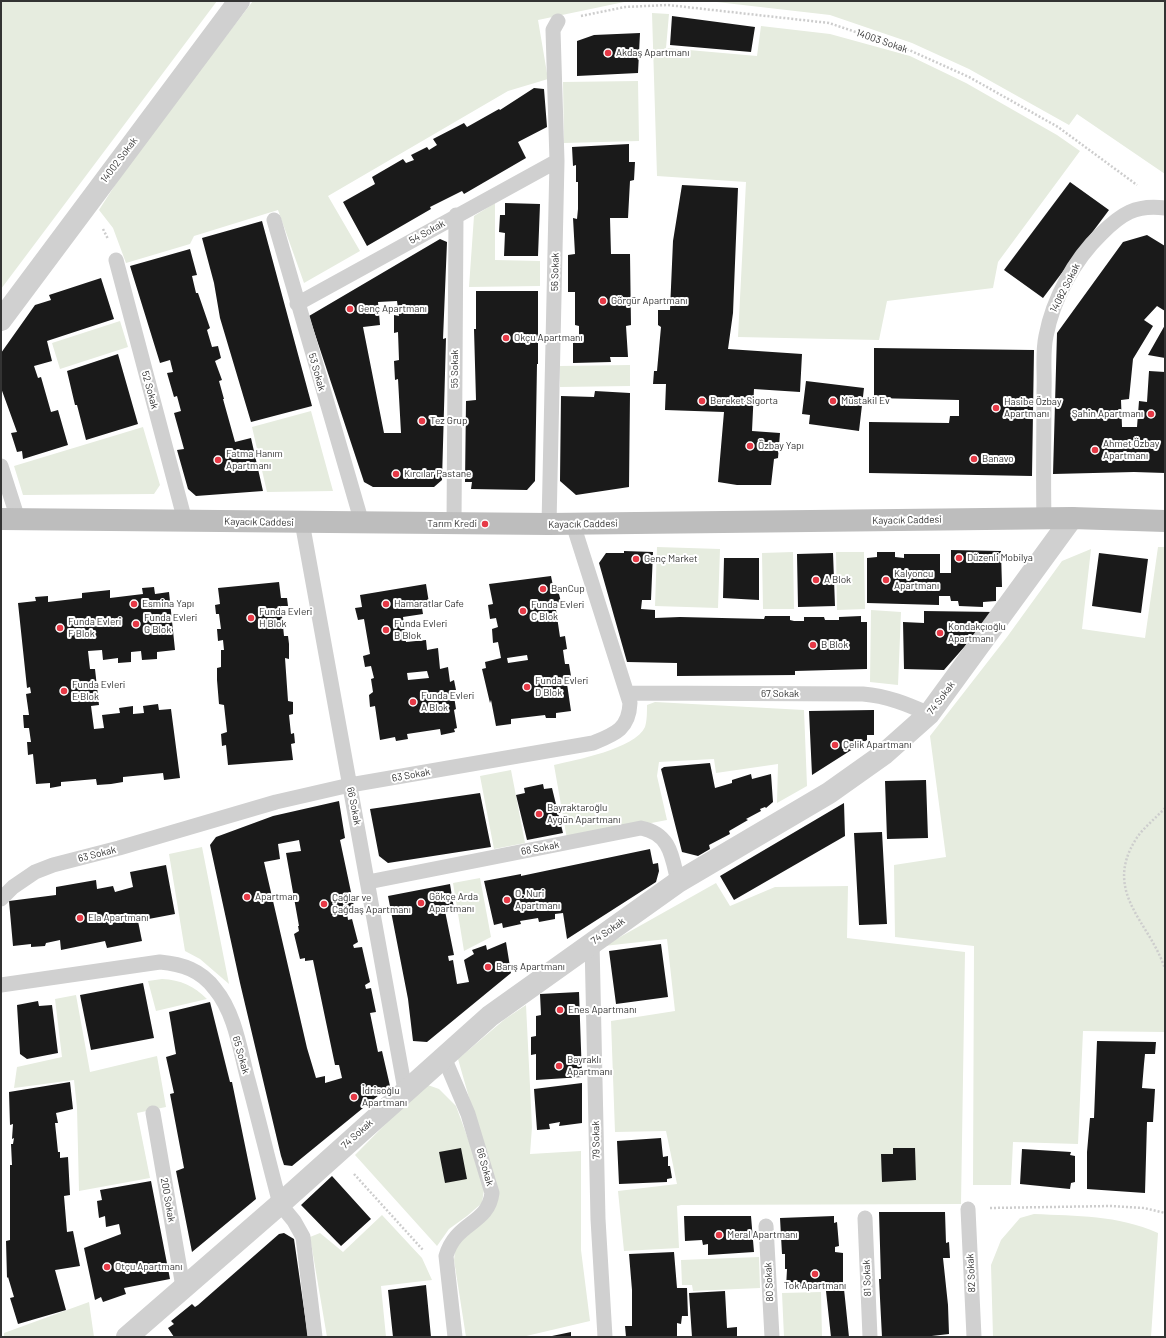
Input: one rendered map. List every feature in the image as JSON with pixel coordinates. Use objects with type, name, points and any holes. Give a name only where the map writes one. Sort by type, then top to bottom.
[{"type":"main road","name":"Kayacık Caddesi","points":[[10,519],[454,524],[574,524],[1044,518],[1165,521]]},
{"type":"street","name":"14002 Sokak","points":[[1,320],[239,1]]},
{"type":"street","name":"74 Sokak","points":[[127,1337],[280,1204],[444,1055],[490,1016],[678,882],[829,793],[884,754],[929,714],[1072,518]]},
{"type":"lane","name":"56 Sokak","points":[[549,524],[557,161],[553,30],[558,21]]},
{"type":"lane","name":"54 Sokak","points":[[297,304],[456,215],[557,161]]},
{"type":"lane","name":"14082 Sokak","points":[[1044,518],[1043,464],[1045,338],[1053,309],[1080,259],[1096,239],[1115,220],[1126,212],[1141,208],[1165,208]]},
{"type":"lane","name":"55 Sokak","points":[[454,524],[456,215]]},
{"type":"lane","name":"53 Sokak","points":[[274,220],[297,304],[362,523]]},
{"type":"lane","name":"52 Sokak","points":[[116,260],[185,521]]},
{"type":"lane","points":[[1,466],[10,519]]},
{"type":"lane","name":"66 Sokak","points":[[302,522],[405,1090]]},
{"type":"lane","name":"63 Sokak","points":[[1,899],[13,887],[35,872],[53,865],[119,848],[276,802],[350,785],[593,743],[617,732],[623,726],[630,712],[628,693],[574,524]]},
{"type":"lane","name":"67 Sokak","points":[[628,693],[881,695],[895,699],[929,714]]},
{"type":"lane","name":"68 Sokak","points":[[368,882],[641,828],[657,833],[666,842],[678,882]]},
{"type":"lane","name":"79 Sokak","points":[[592,942],[598,1219],[605,1337]]},
{"type":"lane","name":"65 Sokak","points":[[1,985],[160,962],[182,965],[199,973],[215,988],[223,1000],[230,1016],[280,1204],[294,1221],[303,1237],[315,1337]]},
{"type":"lane","name":"66 Sokak","points":[[444,1055],[468,1114],[492,1193],[491,1203],[486,1213],[465,1226],[449,1246],[446,1256],[455,1337]]},
{"type":"lane","name":"200 Sokak","points":[[153,1113],[183,1287]]},
{"type":"lane","name":"82 Sokak","points":[[968,1209],[974,1337]]},
{"type":"lane","name":"81 Sokak","points":[[865,1218],[870,1337]]},
{"type":"lane","name":"80 Sokak","points":[[766,1226],[772,1337]]},
{"type":"path","name":"14003 Sokak","points":[[558,21],[625,7],[668,4],[829,23],[909,50],[968,77],[1058,127],[1140,187]]},
{"type":"path","points":[[1165,808],[1137,838],[1127,855],[1124,867],[1125,887],[1128,901],[1162,958],[1165,969]]},
{"type":"path","points":[[335,1154],[411,1238],[448,1274]]},
{"type":"path","points":[[968,1209],[1111,1206],[1144,1208],[1165,1214]]},
{"type":"shaded area","points":[[1,1],[217,1],[1,289]]},
{"type":"shaded area","points":[[253,1],[629,1],[538,20],[548,79],[508,91],[328,196],[360,251],[304,283],[278,210],[194,236],[190,244],[126,263],[113,228],[99,210],[133,157]]},
{"type":"shaded area","points":[[708,1],[1165,1],[1165,174],[1077,114],[1069,125],[969,69],[912,43],[830,15]]},
{"type":"shaded area","points":[[652,13],[669,14],[666,48],[757,56],[761,26],[830,34],[910,56],[966,83],[1057,135],[1080,151],[998,262],[993,288],[887,301],[879,340],[738,337],[746,182],[657,176]]},
{"type":"shaded area","points":[[638,81],[639,141],[564,143],[563,82]]},
{"type":"shaded area","points":[[495,203],[495,260],[540,261],[540,286],[469,287],[474,216]]},
{"type":"shaded area","points":[[120,321],[128,347],[60,369],[52,343]]},
{"type":"shaded area","points":[[630,365],[630,386],[560,387],[560,366]]},
{"type":"shaded area","points":[[311,411],[333,491],[267,492],[252,427]]},
{"type":"shaded area","points":[[143,427],[160,485],[154,494],[23,495],[14,466]]},
{"type":"shaded area","points":[[657,547],[720,549],[718,608],[655,606]]},
{"type":"shaded area","points":[[1158,547],[1165,547],[1165,1032],[1083,1031],[1078,1144],[1013,1142],[1011,1185],[973,1185],[974,946],[895,937],[894,865],[946,857],[930,736],[1007,637],[1062,561],[1091,549],[1082,629],[1145,638]]},
{"type":"shaded area","points":[[793,552],[794,609],[763,609],[762,553]]},
{"type":"shaded area","points":[[836,552],[864,552],[865,609],[837,610]]},
{"type":"shaded area","points":[[871,610],[901,612],[898,685],[870,682]]},
{"type":"shaded area","points":[[655,702],[804,710],[807,786],[777,803],[778,764],[716,773],[714,759],[659,762],[657,776],[667,820],[567,839],[554,765],[589,757],[630,742],[639,735],[645,727],[647,719],[647,705]]},
{"type":"shaded area","points":[[511,770],[525,843],[494,849],[480,776]]},
{"type":"shaded area","points":[[202,847],[229,984],[200,959],[185,951],[169,854]]},
{"type":"shaded area","points":[[480,878],[491,937],[464,951],[453,883]]},
{"type":"shaded area","points":[[716,883],[730,906],[775,887],[848,886],[847,938],[965,952],[961,1204],[681,1205],[677,1206],[679,1248],[624,1251],[618,1191],[677,1184],[666,1131],[615,1132],[611,1021],[675,1011],[667,939],[604,946]]},
{"type":"shaded area","points":[[162,979],[187,984],[207,999],[156,1011],[148,981]]},
{"type":"shaded area","points":[[76,995],[90,1072],[157,1056],[166,1107],[137,1113],[150,1178],[79,1191],[77,1108],[74,1080],[14,1088],[17,1067],[62,1057],[55,999]]},
{"type":"shaded area","points":[[526,1005],[532,1127],[530,1154],[581,1151],[581,1250],[590,1321],[522,1337],[466,1337],[454,1260],[456,1243],[496,1192],[458,1059],[505,1019]]},
{"type":"shaded area","points":[[425,1084],[439,1089],[456,1106],[481,1174],[484,1190],[482,1203],[449,1229],[437,1246],[355,1155]]},
{"type":"shaded area","points":[[1034,1214],[1081,1216],[1112,1220],[1143,1227],[1158,1233],[1151,1337],[993,1337],[991,1265],[1001,1240],[1020,1218]]},
{"type":"shaded area","points":[[382,1215],[422,1258],[432,1280],[381,1286],[386,1337],[327,1337],[310,1237],[320,1233],[343,1252]]},
{"type":"shaded area","points":[[759,1257],[760,1288],[693,1291],[692,1285],[682,1285],[681,1260]]},
{"type":"shaded area","points":[[821,1292],[822,1337],[784,1337],[782,1293]]},
{"type":"shaded area","points":[[89,1302],[94,1337],[4,1337],[4,1333]]},
{"type":"building","points":[[672,16],[755,27],[751,52],[670,45]]},
{"type":"building","name":"Akdaş Apartmanı","points":[[640,33],[638,73],[577,76],[577,41],[594,35]]},
{"type":"building","points":[[534,88],[544,89],[547,127],[518,142],[526,158],[464,194],[462,191],[430,207],[431,209],[367,246],[343,202],[375,184],[372,177],[403,159],[406,163],[414,160],[411,155],[427,147],[429,150],[437,145],[433,139],[464,123],[467,127],[499,109],[500,110]]},
{"type":"building","points":[[629,144],[629,162],[635,162],[634,180],[630,181],[628,218],[610,218],[611,254],[630,254],[631,325],[626,326],[628,357],[610,357],[611,362],[573,363],[573,341],[579,342],[579,326],[575,325],[575,292],[568,292],[568,255],[575,254],[573,218],[577,219],[578,209],[578,182],[576,182],[576,165],[573,166],[572,147]]},
{"type":"building","points":[[1070,182],[1109,210],[1043,298],[1004,270]]},
{"type":"building","points":[[682,185],[738,188],[733,313],[728,349],[802,354],[800,392],[754,389],[752,431],[780,433],[778,458],[774,459],[771,485],[737,485],[718,482],[724,412],[665,410],[666,384],[653,384],[654,371],[657,371],[661,327],[658,325],[658,310],[670,310],[673,241]]},
{"type":"building","points":[[505,203],[540,204],[538,256],[504,256],[505,233],[499,232],[500,215],[505,215]]},
{"type":"building","points":[[262,221],[312,406],[251,422],[220,318],[214,283],[202,238]]},
{"type":"building","points":[[1147,235],[1165,246],[1165,311],[1157,306],[1144,320],[1153,326],[1133,359],[1129,399],[1121,400],[1122,427],[1137,427],[1139,401],[1147,402],[1149,371],[1165,372],[1165,473],[1134,472],[1053,474],[1057,333],[1123,242]]},
{"type":"building","points":[[440,239],[447,242],[443,339],[446,338],[442,480],[434,487],[373,487],[364,482],[309,316]],"holes":[[[397,301],[399,316],[394,315],[394,333],[398,332],[399,360],[394,361],[395,380],[398,379],[401,433],[384,433],[363,327],[380,325],[378,302]]]},
{"type":"building","points":[[190,249],[197,275],[192,276],[196,293],[198,293],[210,328],[207,330],[212,347],[218,346],[221,358],[215,361],[222,380],[219,381],[235,442],[251,438],[263,491],[196,496],[188,489],[177,450],[184,449],[174,413],[181,411],[177,396],[174,397],[167,373],[173,372],[170,360],[160,363],[130,266]]},
{"type":"building","points":[[101,278],[114,319],[47,341],[52,361],[34,366],[38,378],[41,377],[51,412],[58,410],[68,445],[23,459],[22,451],[17,452],[11,433],[17,432],[1,388],[1,353],[35,305],[51,300],[49,295]]},
{"type":"building","points":[[476,291],[538,291],[535,481],[527,490],[471,489],[472,482],[465,482],[466,401],[476,400],[474,329],[476,329]]},
{"type":"building","points":[[1165,325],[1165,358],[1148,355]]},
{"type":"building","points":[[874,348],[1034,350],[1032,476],[869,473],[869,422],[949,423],[950,416],[959,416],[959,400],[874,398]]},
{"type":"building","points":[[118,354],[138,424],[86,440],[77,405],[75,405],[67,371]]},
{"type":"building","name":"Müstakil Ev","points":[[806,381],[864,388],[859,431],[809,424],[810,415],[802,414]]},
{"type":"building","points":[[595,391],[630,393],[629,487],[576,495],[560,481],[561,396],[594,397]]},
{"type":"building","points":[[951,550],[1001,551],[1002,587],[996,587],[996,601],[983,602],[983,607],[959,606],[958,601],[951,601],[950,596],[939,596],[939,605],[867,603],[867,558],[877,557],[877,552],[895,552],[895,557],[904,558],[904,554],[940,554],[940,573],[951,573]]},
{"type":"building","points":[[624,551],[653,552],[651,600],[642,600],[641,609],[655,610],[655,618],[680,617],[764,619],[765,616],[790,616],[790,620],[804,621],[804,617],[824,617],[825,620],[839,620],[839,617],[861,616],[861,622],[867,622],[867,669],[795,671],[795,675],[677,676],[677,663],[627,662],[599,563],[606,553],[624,553]]},
{"type":"building","name":"A Blok","points":[[833,553],[835,606],[798,607],[797,554]]},
{"type":"building","points":[[1099,553],[1148,559],[1141,613],[1092,606]]},
{"type":"building","points":[[724,558],[759,558],[759,600],[723,598]]},
{"type":"building","points":[[551,576],[554,591],[558,590],[561,602],[555,603],[560,637],[565,636],[567,649],[563,650],[565,664],[569,664],[571,676],[566,677],[571,711],[556,713],[556,718],[546,718],[545,715],[511,719],[511,724],[496,726],[491,700],[490,703],[482,669],[486,668],[485,662],[501,658],[498,642],[493,643],[492,629],[498,627],[496,618],[490,619],[488,605],[493,604],[489,584]],"holes":[[[527,655],[528,660],[508,663],[507,658]]]},
{"type":"building","points":[[279,582],[281,598],[287,598],[288,606],[281,606],[284,636],[288,636],[289,644],[289,659],[285,658],[288,701],[293,702],[293,714],[289,715],[291,734],[294,733],[295,743],[291,744],[293,760],[228,765],[226,745],[222,746],[221,734],[227,732],[224,705],[219,704],[217,680],[217,668],[221,667],[221,650],[224,650],[223,640],[218,641],[217,629],[221,629],[219,614],[216,614],[215,605],[220,604],[218,588]]},
{"type":"building","points":[[426,584],[429,603],[421,602],[423,614],[403,617],[406,642],[426,640],[427,650],[438,648],[440,669],[448,667],[450,682],[454,680],[456,690],[453,690],[456,709],[454,710],[457,728],[454,729],[455,732],[441,735],[440,729],[407,734],[408,739],[396,741],[395,737],[380,740],[375,706],[370,707],[369,695],[373,692],[371,679],[374,678],[371,666],[365,667],[363,656],[370,654],[364,619],[358,620],[355,608],[362,607],[360,595]],"holes":[[[427,671],[429,678],[408,680],[407,673]]]},
{"type":"building","points":[[154,587],[155,594],[169,592],[175,650],[157,652],[157,659],[142,660],[141,651],[131,652],[131,662],[118,663],[118,658],[103,660],[102,650],[88,651],[90,669],[95,669],[99,705],[91,706],[94,729],[104,728],[102,715],[120,713],[119,708],[133,706],[133,714],[144,713],[143,706],[158,704],[159,710],[171,709],[180,778],[164,780],[163,773],[123,777],[123,782],[111,784],[97,785],[96,779],[61,782],[61,786],[50,788],[50,783],[36,784],[33,754],[28,755],[27,742],[31,742],[29,728],[24,728],[23,715],[29,715],[26,694],[31,693],[30,687],[27,688],[18,603],[36,601],[35,597],[48,596],[48,602],[82,598],[82,593],[110,590],[110,598],[143,594],[142,588]]},
{"type":"building","name":"Kondakçıoğlu Apartmanı","points":[[924,611],[995,612],[944,670],[904,669],[903,622],[924,623]]},
{"type":"building","name":"Çelik Apartmanı","points":[[874,710],[874,735],[867,735],[867,740],[812,775],[809,711]]},
{"type":"building","points":[[710,763],[715,788],[732,783],[732,780],[751,774],[752,779],[771,774],[773,802],[766,808],[760,809],[761,811],[729,831],[730,834],[709,845],[710,849],[698,856],[682,852],[661,769],[664,767]]},
{"type":"building","points":[[926,780],[928,838],[887,839],[885,781]]},
{"type":"building","name":"Bayraktaroğlu Aygün Apartmanı","points":[[543,784],[544,789],[552,788],[563,833],[527,840],[516,795],[525,793],[524,788]]},
{"type":"building","points":[[480,793],[491,847],[388,863],[379,856],[370,809]]},
{"type":"building","points":[[339,801],[345,838],[340,840],[355,911],[347,913],[348,920],[352,919],[358,942],[353,945],[354,948],[362,947],[370,982],[365,985],[366,989],[371,988],[376,1012],[370,1013],[378,1052],[382,1051],[390,1086],[292,1166],[284,1165],[281,1156],[240,983],[210,845],[216,837],[273,816]],"holes":[[[299,840],[301,851],[286,853],[299,926],[299,931],[294,934],[300,959],[305,958],[305,961],[313,960],[335,1065],[339,1065],[342,1078],[325,1083],[325,1076],[316,1078],[307,1048],[264,862],[280,859],[278,844]]]},
{"type":"building","points":[[844,803],[845,836],[734,900],[720,876]]},
{"type":"building","points":[[882,832],[887,924],[859,925],[854,833]]},
{"type":"building","points":[[650,849],[653,864],[658,863],[659,871],[656,882],[567,939],[563,913],[555,914],[555,919],[539,922],[538,918],[520,921],[521,924],[503,928],[502,923],[494,925],[484,881],[521,874],[521,876]]},
{"type":"building","points":[[166,865],[175,914],[138,921],[142,941],[107,948],[105,941],[61,950],[60,940],[46,943],[45,946],[31,947],[31,944],[13,946],[9,901],[56,895],[56,887],[96,880],[97,889],[113,886],[115,892],[133,887],[130,872]]},
{"type":"building","points":[[450,884],[454,909],[445,911],[454,955],[448,956],[449,961],[453,960],[457,984],[469,982],[464,960],[474,954],[472,950],[486,945],[487,950],[506,942],[511,973],[427,1042],[413,1041],[408,999],[388,896]]},
{"type":"building","points":[[661,944],[668,997],[616,1004],[609,951]]},
{"type":"building","points":[[143,983],[154,1038],[91,1050],[80,995]]},
{"type":"building","points":[[579,992],[582,1077],[536,1080],[536,1054],[531,1055],[531,1037],[536,1036],[536,1016],[541,1015],[540,994]]},
{"type":"building","points":[[38,1001],[39,1006],[52,1005],[58,1053],[27,1059],[20,1054],[17,1005]]},
{"type":"building","points":[[210,1002],[230,1082],[232,1082],[256,1199],[192,1252],[176,1171],[184,1168],[170,1094],[174,1093],[166,1057],[176,1054],[169,1012]]},
{"type":"building","points":[[1097,1041],[1156,1042],[1155,1054],[1145,1054],[1142,1088],[1155,1089],[1153,1122],[1147,1122],[1145,1193],[1087,1189],[1087,1152],[1090,1118],[1094,1118]]},
{"type":"building","points":[[70,1082],[73,1109],[56,1113],[58,1123],[55,1123],[60,1158],[68,1157],[70,1195],[64,1196],[67,1232],[73,1231],[80,1266],[55,1270],[66,1310],[18,1324],[10,1298],[14,1297],[8,1277],[7,1278],[6,1241],[10,1240],[10,1165],[12,1165],[11,1144],[13,1144],[14,1138],[12,1139],[13,1124],[10,1125],[9,1092]]},
{"type":"building","points":[[582,1083],[582,1123],[559,1126],[560,1122],[549,1124],[550,1129],[537,1130],[534,1089]]},
{"type":"building","points":[[661,1138],[663,1157],[668,1156],[668,1166],[670,1166],[672,1178],[667,1179],[667,1182],[619,1184],[617,1141]]},
{"type":"building","points":[[461,1148],[467,1179],[445,1183],[439,1152]]},
{"type":"building","points":[[893,1148],[915,1148],[916,1180],[882,1182],[881,1154],[893,1154]]},
{"type":"building","points":[[1022,1149],[1071,1152],[1070,1155],[1075,1156],[1075,1182],[1071,1183],[1070,1189],[1020,1184]]},
{"type":"building","points":[[332,1176],[371,1219],[341,1246],[301,1205]]},
{"type":"building","points":[[151,1181],[170,1279],[124,1288],[126,1294],[103,1302],[101,1297],[95,1300],[84,1248],[121,1234],[119,1224],[106,1227],[105,1216],[99,1218],[97,1201],[102,1200],[100,1190]]},
{"type":"building","points":[[879,1212],[945,1212],[946,1243],[949,1242],[950,1258],[943,1258],[948,1305],[949,1334],[923,1337],[882,1337],[879,1279],[881,1279]]},
{"type":"building","name":"Meral Apartmanı","points":[[684,1216],[751,1216],[754,1252],[708,1255],[708,1244],[703,1245],[702,1240],[685,1241]]},
{"type":"building","points":[[834,1216],[834,1223],[837,1222],[839,1246],[835,1247],[835,1252],[843,1253],[843,1284],[786,1288],[787,1269],[785,1269],[785,1254],[782,1254],[780,1218]]},
{"type":"building","points":[[284,1233],[294,1239],[308,1337],[174,1337],[168,1328],[174,1324],[171,1321],[192,1304],[195,1307],[198,1305],[279,1234]]},
{"type":"building","points":[[674,1252],[677,1288],[687,1288],[688,1316],[682,1316],[681,1324],[677,1323],[677,1337],[626,1337],[625,1326],[632,1326],[632,1290],[629,1254]]},
{"type":"building","points":[[426,1285],[431,1337],[393,1337],[388,1290]]},
{"type":"building","points":[[844,1289],[849,1337],[831,1337],[826,1291]]},
{"type":"building","points":[[725,1291],[727,1328],[737,1327],[737,1337],[692,1337],[689,1293]]},
{"type":"building","points":[[571,1332],[571,1337],[552,1337],[552,1336]]},
{"type":"place","name":"Akdaş Apartmanı","points":[[608,53]]},
{"type":"place","name":"Görgür Apartmanı","points":[[603,301]]},
{"type":"place","name":"Genç Apartmanı","points":[[350,309]]},
{"type":"place","name":"Okçu Apartmanı","points":[[506,338]]},
{"type":"place","name":"Bereket Sigorta","points":[[702,401]]},
{"type":"place","name":"Müstakil Ev","points":[[833,401]]},
{"type":"place","name":"Hasibe Özbay Apartmanı","points":[[996,408]]},
{"type":"place","name":"Şahin Apartmanı","points":[[1151,414]]},
{"type":"place","name":"Tez Grup","points":[[422,421]]},
{"type":"place","name":"Özbay Yapı","points":[[750,446]]},
{"type":"place","name":"Ahmet Özbay Apartmanı","points":[[1095,450]]},
{"type":"place","name":"Banavo","points":[[974,459]]},
{"type":"place","name":"Fatma Hanım Apartmanı","points":[[218,460]]},
{"type":"place","name":"Kırcılar Pastane","points":[[396,474]]},
{"type":"place","name":"Tarım Kredi","points":[[485,524]]},
{"type":"place","name":"Düzenli Mobilya","points":[[959,558]]},
{"type":"place","name":"Genç Market","points":[[636,559]]},
{"type":"place","name":"A Blok","points":[[816,580]]},
{"type":"place","name":"Kalyoncu Apartmanı","points":[[886,580]]},
{"type":"place","name":"BanCup","points":[[543,589]]},
{"type":"place","name":"Esmina Yapı","points":[[134,604]]},
{"type":"place","name":"Hamaratlar Cafe","points":[[386,604]]},
{"type":"place","name":"Funda Evleri C Blok","points":[[523,611]]},
{"type":"place","name":"Funda Evleri H Blok","points":[[251,618]]},
{"type":"place","name":"Funda Evleri G Blok","points":[[136,624]]},
{"type":"place","name":"Funda Evleri F Blok","points":[[60,628]]},
{"type":"place","name":"Funda Evleri B Blok","points":[[386,630]]},
{"type":"place","name":"Kondakçıoğlu Apartmanı","points":[[940,633]]},
{"type":"place","name":"B Blok","points":[[813,645]]},
{"type":"place","name":"Funda Evleri D Blok","points":[[527,687]]},
{"type":"place","name":"Funda Evleri E Blok","points":[[64,691]]},
{"type":"place","name":"Funda Evleri A Blok","points":[[413,702]]},
{"type":"place","name":"Çelik Apartmanı","points":[[835,745]]},
{"type":"place","name":"Bayraktaroğlu Aygün Apartmanı","points":[[539,814]]},
{"type":"place","name":"Apartman","points":[[247,897]]},
{"type":"place","name":"O. Nuri Apartmanı","points":[[507,900]]},
{"type":"place","name":"Gökçe Arda Apartmanı","points":[[421,903]]},
{"type":"place","name":"Çağlar ve Çağdaş Apartmanı","points":[[324,904]]},
{"type":"place","name":"Ela Apartmanı","points":[[80,918]]},
{"type":"place","name":"Barış Apartmanı","points":[[488,967]]},
{"type":"place","name":"Enes Apartmanı","points":[[560,1010]]},
{"type":"place","name":"Bayraklı Apartmanı","points":[[559,1066]]},
{"type":"place","name":"İdrisoğlu Apartmanı","points":[[354,1097]]},
{"type":"place","name":"Meral Apartmanı","points":[[719,1235]]},
{"type":"place","name":"Otçu Apartmanı","points":[[107,1267]]},
{"type":"place","name":"Tok Apartmanı","points":[[815,1274]]}]
